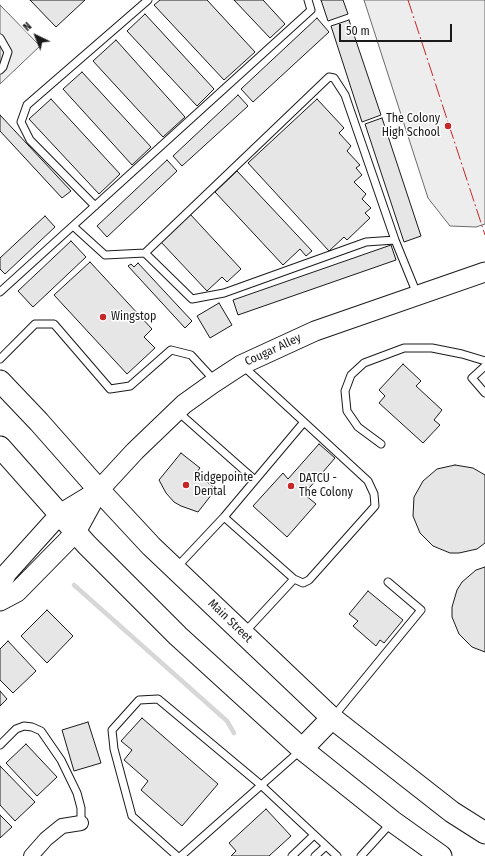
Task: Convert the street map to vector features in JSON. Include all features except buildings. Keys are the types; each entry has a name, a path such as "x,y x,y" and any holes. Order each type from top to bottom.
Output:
{"main road":[{"name":"Main Street","path":"0,381 39,422 99,490 175,569 332,718 452,812 485,833"},
{"path":"0,447 126,586 178,636 302,749 392,821 441,856"},
{"path":"302,749 332,718"}],"street":[{"name":"Cougar Alley","path":"99,490 135,451 176,411 215,382 242,365 315,331 485,272"},
{"path":"0,586 6,573 60,514 99,490"},
{"path":"0,602 18,592 76,532 99,490"},
{"path":"31,856 46,839 62,826 81,823"}],"lane":[{"path":"95,206 30,140 21,122 27,105 148,0"},
{"path":"0,292 311,10 308,0"},
{"path":"0,38 8,52 3,67 0,70"},
{"path":"73,226 105,255 144,253 329,77 334,78 345,95 395,240 418,296"},
{"path":"144,253 192,299 224,293 366,242 395,240"},
{"path":"0,359 36,324 54,324 110,389 130,386 171,350 191,355 215,382"},
{"path":"381,444 358,427 348,410 345,391 351,375 364,363 404,348 432,348 462,354 485,361"},
{"path":"224,517 294,579 302,583 309,580 375,506 374,494 368,482 242,365"},
{"path":"485,366 472,378 485,393"},
{"path":"176,411 255,480"},
{"path":"175,569 224,517 304,422"},
{"path":"243,634 294,579"},
{"path":"332,718 421,610 388,582"},
{"path":"176,856 132,816 114,749 112,730 139,700 158,699 261,785 337,856"},
{"path":"0,745 16,730 24,726 32,727 41,731 61,760 77,793 82,808 81,823"},
{"path":"181,856 302,749"},
{"path":"361,856 392,821"},
{"path":"292,856 314,835"},
{"path":"315,856 326,846"}],"shaded area":[{"name":"The Colony High School","path":"364,0 485,0 485,224 476,227 450,226 428,198"},
{"path":"0,5 40,46 0,84"}],"waterway":[{"path":"74,585 227,721 234,733"}],"power":[{"path":"408,0 485,235"}],"place":[{"name":"The Colony High School","path":"448,126"},
{"name":"Wingstop","path":"103,317"},
{"name":"Ridgepointe Dental","path":"186,485"},
{"name":"DATCU - The Colony","path":"291,486"}]}
